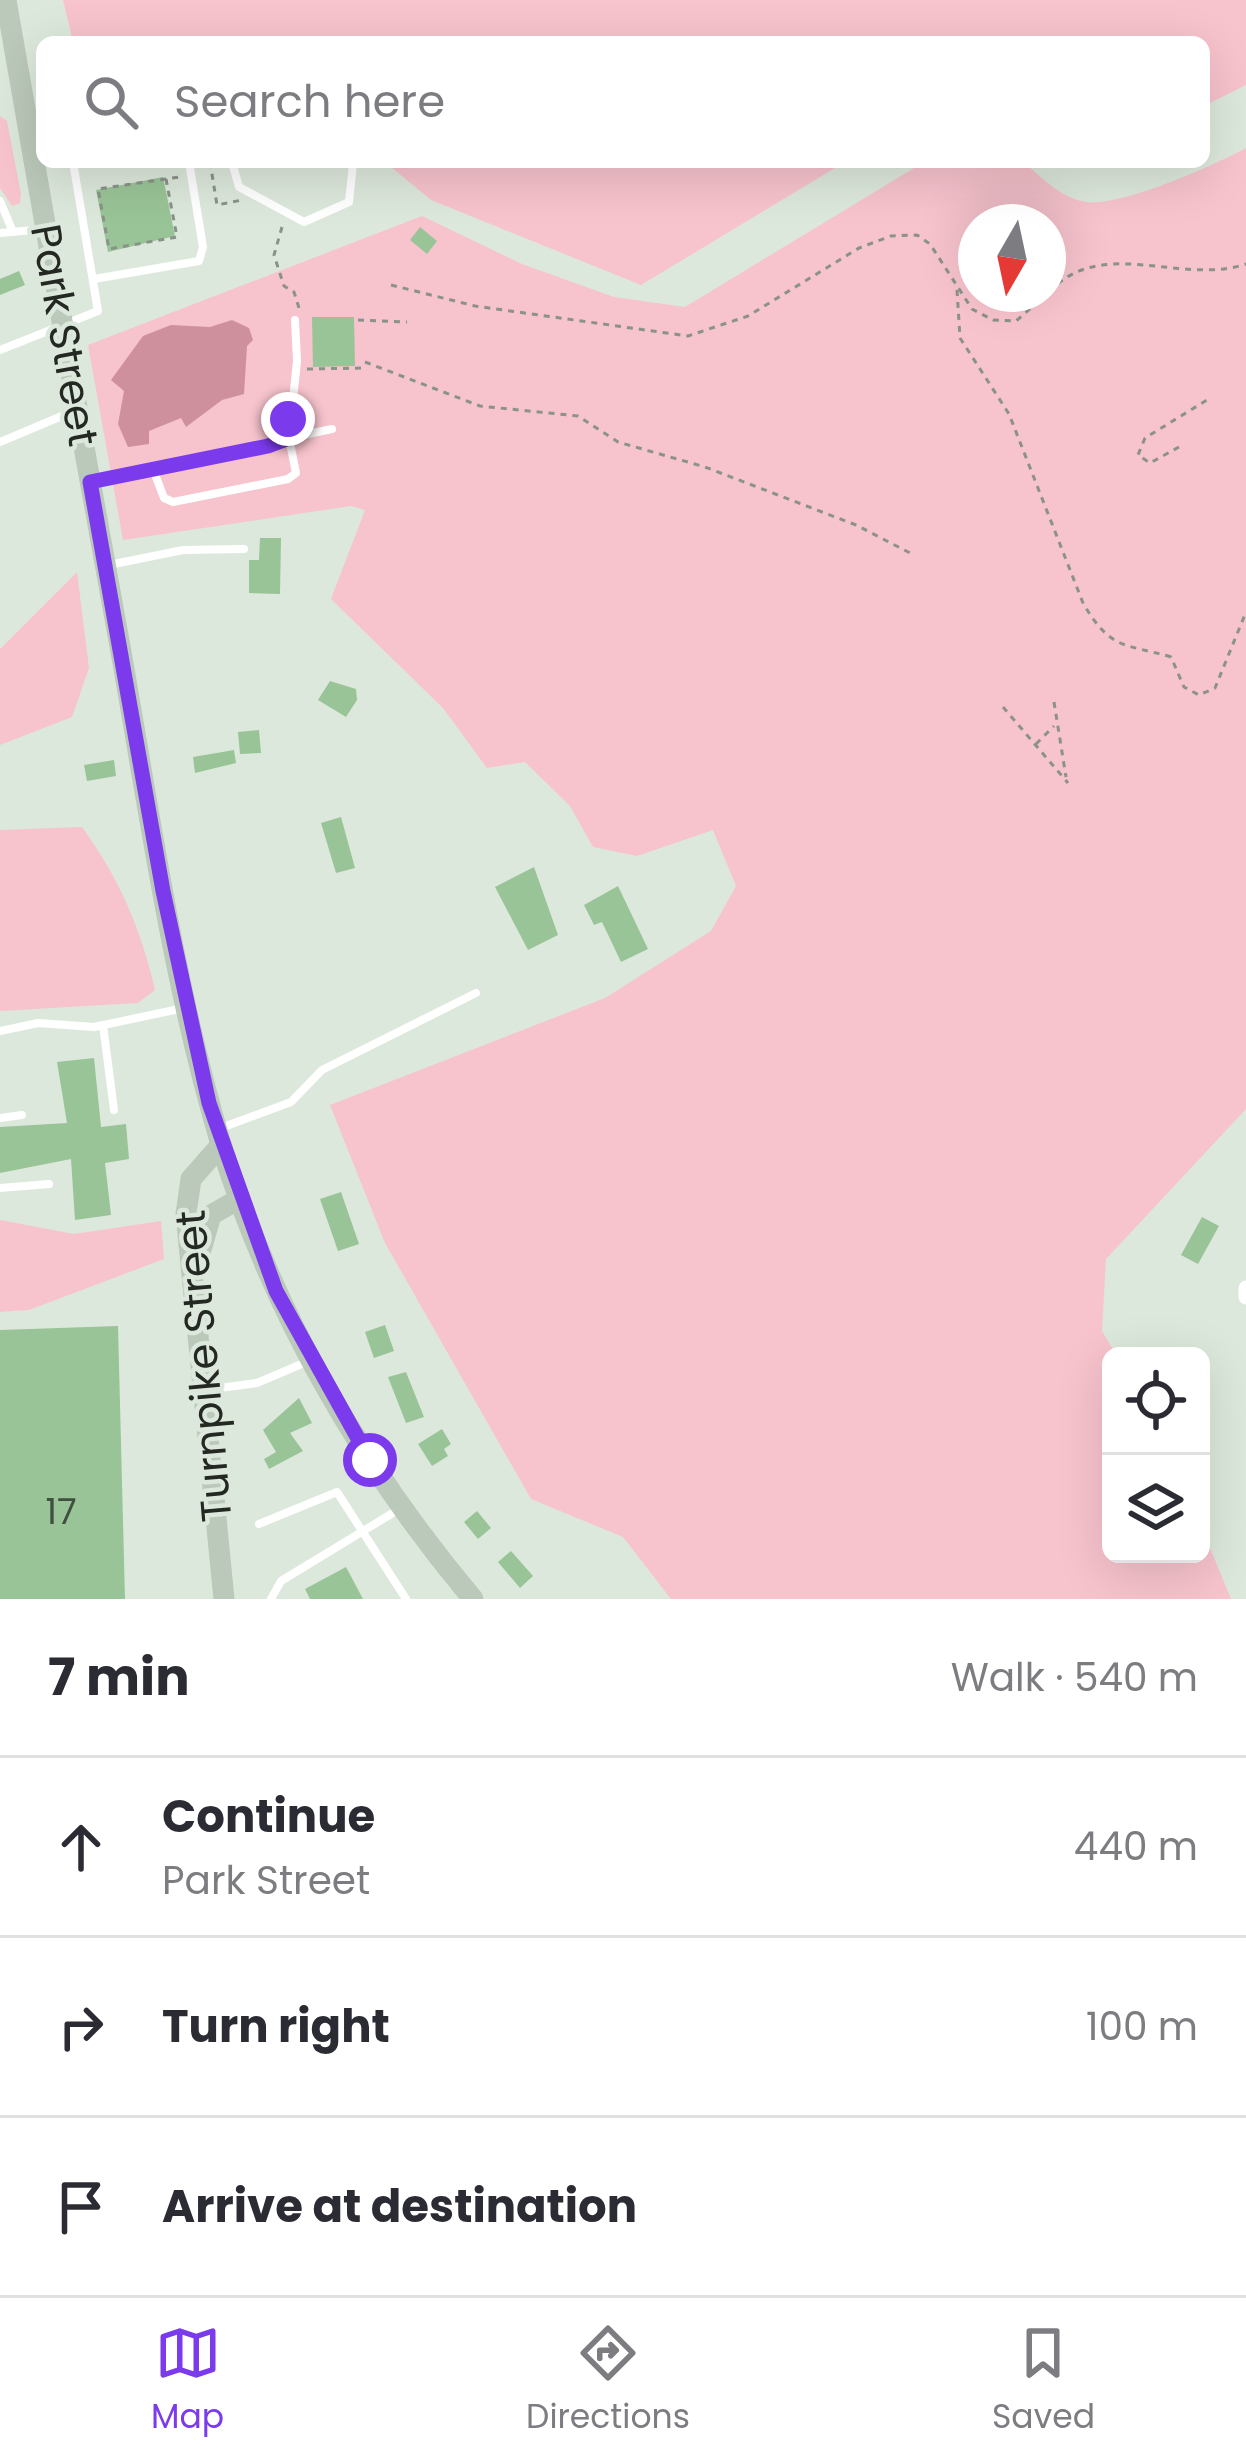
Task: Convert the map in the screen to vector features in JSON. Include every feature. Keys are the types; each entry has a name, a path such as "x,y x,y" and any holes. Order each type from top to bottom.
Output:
{"main road":[{"name":"Park Street","path":"5,0 15,84 36,152"},
{"name":"Park Street","path":"40,168 90,482 186,1008 219,1137 276,1291 312,1359 402,1507 473,1599"},
{"name":"Turnpike Street","path":"219,1137 191,1179 187,1195 224,1599"},
{"path":"195,1293 204,1226 222,1206 239,1198"}],"street":[{"path":"1246,1288 1246,1298"}],"lane":[{"path":"0,350 97,314 74,168"},
{"path":"94,279 199,261 203,247 190,168"},
{"path":"233,168 237,185 304,222 347,203 352,168"},
{"path":"0,201 13,232"},
{"path":"0,233 46,229"},
{"path":"153,469 164,498 173,502 288,479 296,472 289,438 298,316"},
{"path":"0,442 78,409"},
{"path":"90,482 332,429"},
{"path":"105,566 183,550 244,549"},
{"path":"219,1137 291,1102 322,1070 476,993"},
{"path":"0,1031 38,1023 104,1025 186,1008"},
{"path":"104,1025 114,1110"},
{"path":"0,1118 22,1115"},
{"path":"0,1188 49,1184"},
{"path":"202,1389 257,1383 312,1359"},
{"path":"259,1524 337,1492 406,1599"},
{"path":"271,1599 280,1581 402,1507"}],"path":[{"path":"211,168 217,206 244,198 256,202"},
{"path":"166,179 177,237 109,249 98,190 166,179"},
{"path":"277,214 286,221 275,239 274,255 284,286 294,292 298,316"},
{"path":"391,284 475,306 688,336 748,316 859,248 904,235 930,244 957,288 960,338 1009,414 1083,604 1101,632 1114,644 1172,658 1184,687 1199,695 1215,688 1246,612"},
{"path":"1066,276 1091,264 1219,270 1246,263"},
{"path":"980,312 1005,322 1016,321 1026,312"},
{"path":"358,320 406,322"},
{"path":"304,369 365,365 480,406 578,416 618,442 705,467 856,525 913,554"},
{"path":"1179,447 1150,463 1138,455 1145,438 1207,400"},
{"path":"1003,707 1068,783 1054,702"},
{"path":"1035,745 1056,723"}],"shaded area":[{"path":"63,0 1246,0 1246,85 1210,103 1210,36 72,36"},
{"path":"0,116 7,121 21,194 20,203 12,206 0,188"},
{"path":"1246,148 1246,1109 1106,1259 1102,1331 1112,1347 1102,1347 1102,1563 1210,1563 1210,1548 1231,1599 671,1599 623,1537 531,1499 385,1243 330,1105 605,998 711,931 736,886 713,830 637,856 593,847 570,806 525,762 487,768 443,708 331,599 365,510 351,506 123,540 88,345 422,216 522,264 614,297 685,307 914,168 1031,168 1068,196 1102,202 1210,168"},
{"path":"392,168 835,168 641,285 431,200"},
{"path":"232,320 249,328 253,340 247,346 244,394 222,400 186,427 181,418 149,431 149,444 128,447 118,424 124,391 111,380 143,336 171,325 210,327"},
{"path":"77,572 89,668 72,717 0,745 0,649"},
{"path":"82,827 127,905 155,990 138,1003 0,1011 0,830"},
{"path":"0,1220 74,1234 161,1221 164,1259 29,1310 0,1312"}],"building":[{"path":"163,177 175,236 108,252 96,190"},
{"path":"420,227 437,241 427,254 410,240"},
{"path":"19,271 25,285 0,295 0,279"},
{"path":"312,317 354,317 355,366 313,367"},
{"path":"260,538 281,538 280,594 249,593 249,560 259,560"},
{"path":"330,681 356,689 357,700 346,717 318,700"},
{"path":"259,730 261,753 240,754 238,732"},
{"path":"234,750 236,763 195,773 193,757"},
{"path":"114,760 116,776 87,781 84,765"},
{"path":"341,817 355,868 336,873 321,823"},
{"path":"534,867 558,935 528,950 495,887"},
{"path":"618,886 648,949 621,962 602,922 594,925 584,905"},
{"path":"94,1058 101,1127 126,1124 129,1159 105,1163 111,1215 75,1220 71,1159 0,1173 0,1127 67,1123 57,1062"},
{"path":"341,1192 359,1244 338,1251 320,1199"},
{"path":"1202,1217 1219,1226 1198,1264 1181,1255"},
{"path":"385,1325 394,1351 374,1358 365,1332"},
{"path":"118,1326 125,1599 0,1599 0,1330"},
{"path":"406,1372 424,1417 406,1423 388,1377"},
{"path":"299,1398 312,1423 290,1433 303,1451 269,1469 264,1459 276,1452 263,1430"},
{"path":"442,1429 451,1444 444,1449 448,1456 432,1466 418,1444"},
{"path":"477,1511 491,1528 478,1539 464,1522"},
{"path":"511,1551 533,1576 520,1588 498,1562"},
{"path":"346,1567 363,1599 310,1599 305,1589"}],"route":[{"path":"288,419 289,438 268,446 90,482 186,1008 221,1145 276,1291 370,1460"}]}
